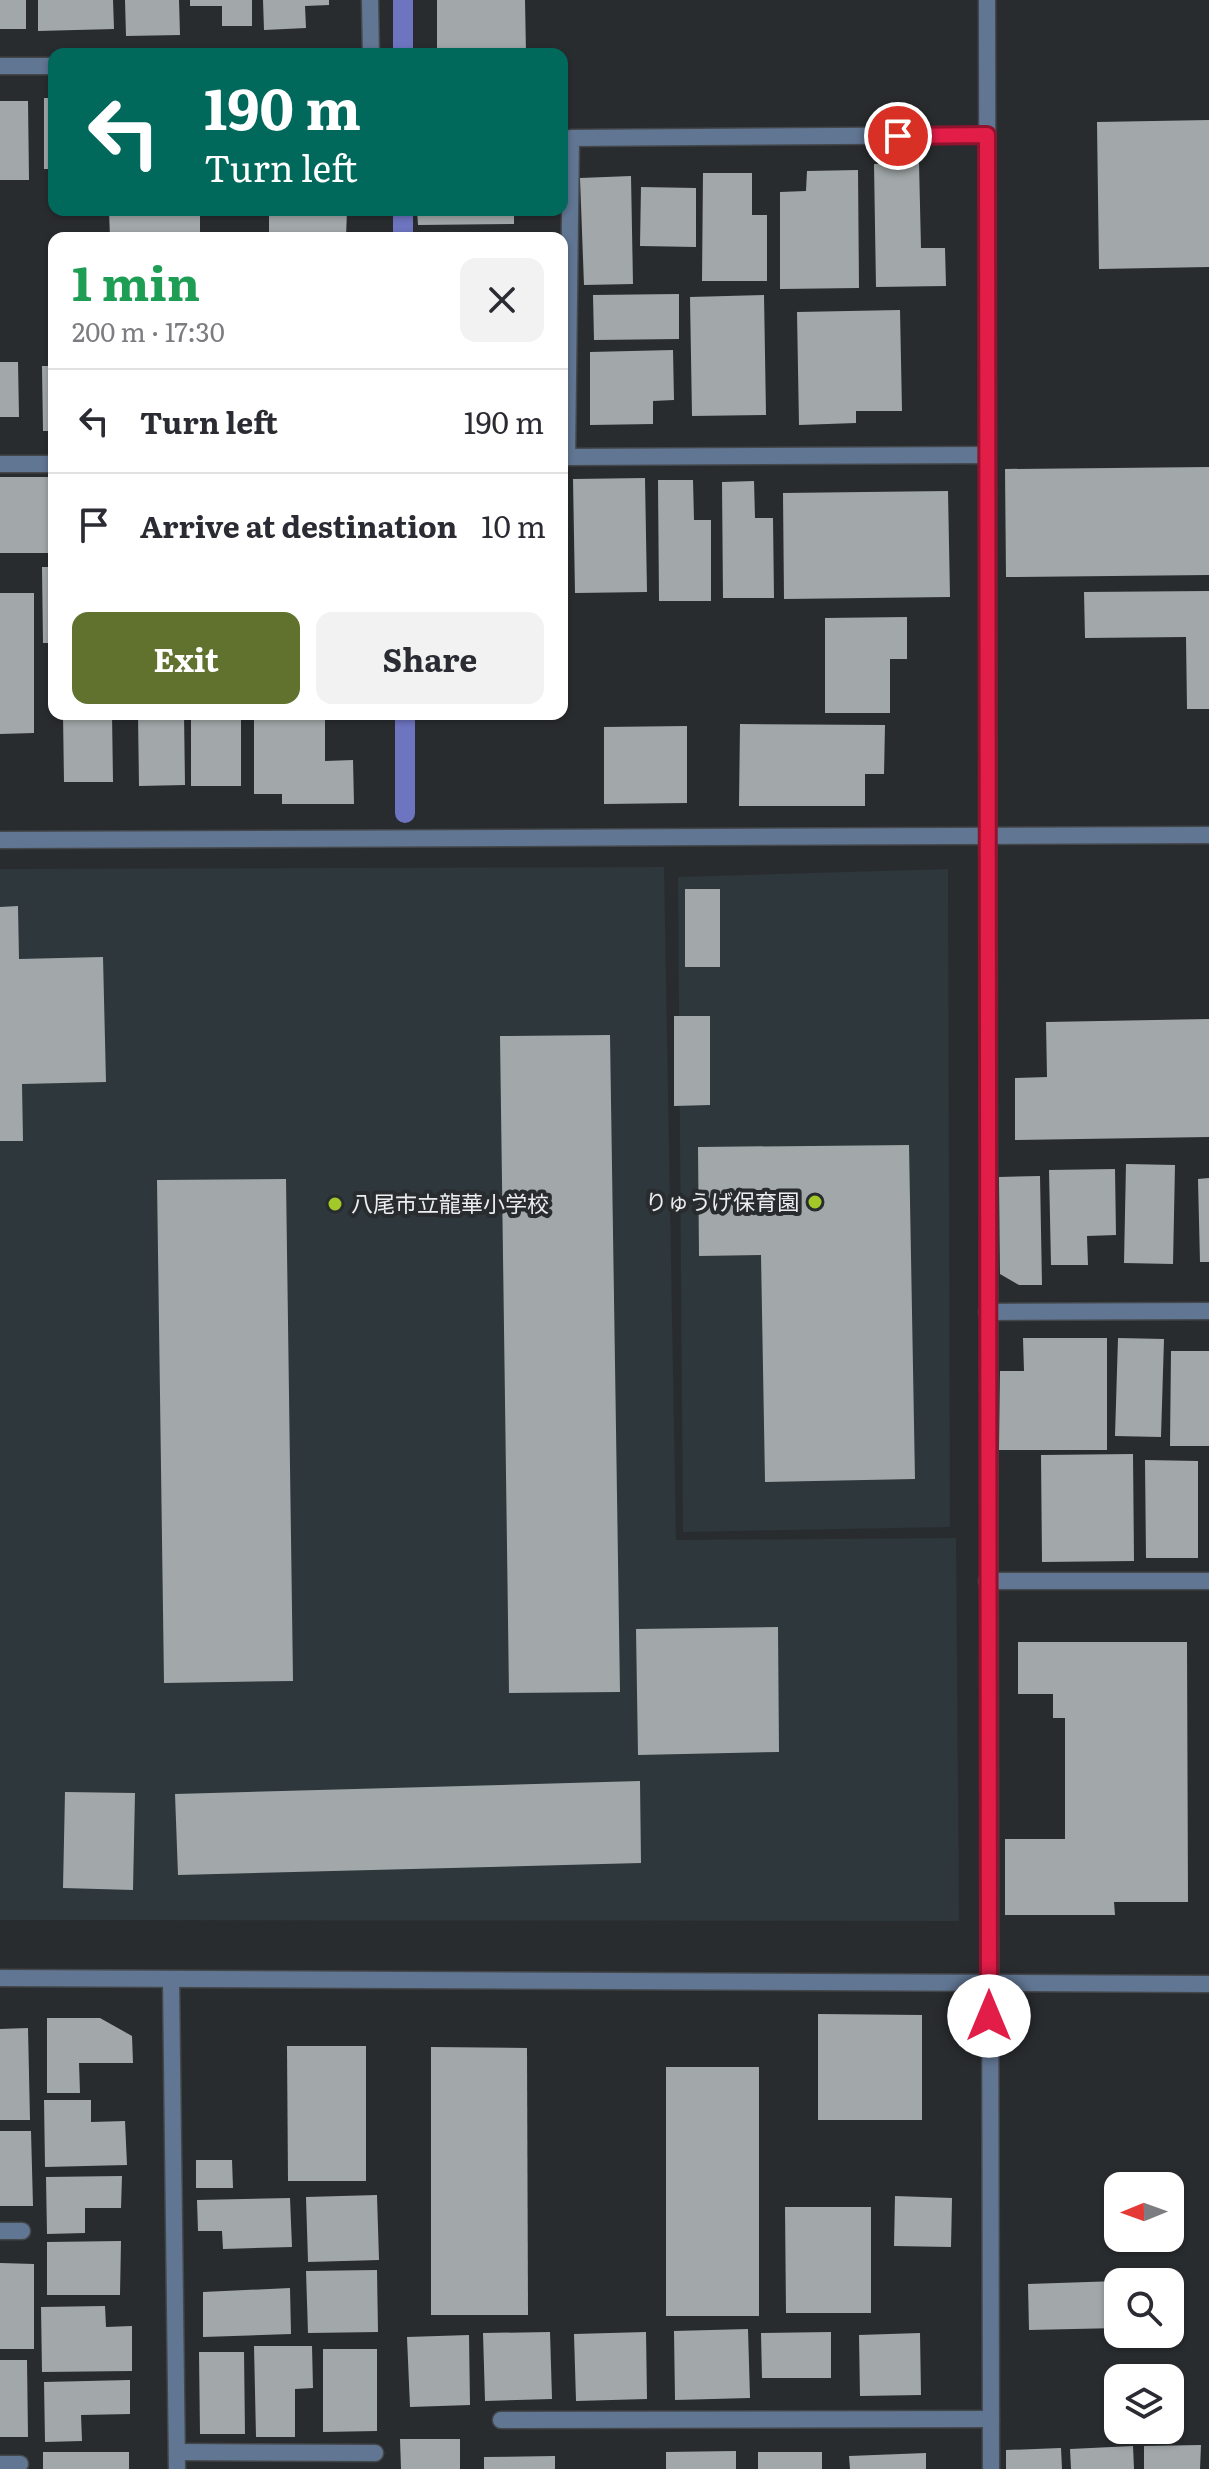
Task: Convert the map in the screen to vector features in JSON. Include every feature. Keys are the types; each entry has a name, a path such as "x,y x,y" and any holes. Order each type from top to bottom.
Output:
{"street":[{"path":"370,0 371,48"},
{"path":"987,0 987,1581 991,2469"},
{"path":"0,66 48,66"},
{"path":"568,377 571,138 987,135"},
{"path":"568,457 986,455"},
{"path":"0,464 48,464"},
{"path":"0,840 1209,835"},
{"path":"987,1312 1209,1311"},
{"path":"987,1581 1209,1581"},
{"path":"0,1978 1209,1984"},
{"path":"171,1979 177,2461 375,2453"},
{"path":"0,2231 22,2231"},
{"path":"501,2420 991,2419"},
{"path":"0,2464 20,2464"}],"shaded area":[{"name":"八尾市立龍華小学校","path":"664,867 676,1540 956,1538 959,1921 0,1920 0,869"},
{"name":"りゅうげ保育園","path":"948,869 950,1527 683,1532 678,877"}],"building":[{"path":"0,0 26,0 26,29 0,29"},
{"path":"38,0 113,0 114,29 38,31"},
{"path":"125,0 179,0 180,35 126,36"},
{"path":"190,0 252,0 252,26 222,26 222,6 190,6"},
{"path":"263,0 329,0 329,5 305,6 306,28 264,30"},
{"path":"437,0 525,0 526,48 437,48"},
{"path":"44,98 48,98 48,169 44,169"},
{"path":"0,101 28,101 29,180 0,180"},
{"path":"1209,120 1209,267 1099,269 1097,122"},
{"path":"919,163 921,248 945,248 946,286 876,287 874,164"},
{"path":"858,170 859,288 780,289 780,192 806,191 807,171"},
{"path":"703,173 752,173 752,215 767,215 767,281 702,281"},
{"path":"631,176 633,284 584,285 580,178"},
{"path":"641,187 696,188 696,247 640,246"},
{"path":"109,216 200,216 200,232 110,232"},
{"path":"269,216 347,216 346,232 269,232"},
{"path":"417,216 514,216 514,224 418,225"},
{"path":"679,294 679,339 594,340 593,295"},
{"path":"764,295 766,415 692,416 690,297"},
{"path":"900,310 902,411 856,411 856,423 799,425 797,312"},
{"path":"673,350 674,400 653,401 653,424 590,425 590,352"},
{"path":"0,362 18,362 19,417 0,417"},
{"path":"42,366 48,366 48,431 43,431"},
{"path":"1209,467 1209,575 1006,577 1005,469"},
{"path":"0,477 48,477 48,553 0,553"},
{"path":"645,478 647,592 575,593 573,479"},
{"path":"658,480 693,480 694,520 711,520 711,601 659,601"},
{"path":"754,481 755,518 773,518 774,598 723,598 722,482"},
{"path":"948,491 950,597 784,599 783,493"},
{"path":"42,567 48,567 48,643 43,643"},
{"path":"1209,591 1209,709 1187,709 1186,637 1085,638 1084,592"},
{"path":"0,593 34,593 34,733 0,734"},
{"path":"907,617 907,659 890,659 890,713 825,713 825,618"},
{"path":"63,720 112,720 113,782 64,782"},
{"path":"138,720 184,720 185,785 139,786"},
{"path":"191,720 241,720 241,786 191,786"},
{"path":"254,720 325,720 325,761 353,760 354,804 282,804 282,794 254,794"},
{"path":"740,724 885,725 884,774 865,774 865,806 739,806"},
{"path":"687,726 687,803 604,804 604,727"},
{"path":"685,889 720,889 720,967 685,967"},
{"path":"18,906 19,959 103,957 106,1082 22,1084 23,1141 0,1141 0,907"},
{"path":"674,1016 710,1016 710,1105 674,1106"},
{"path":"1209,1019 1209,1137 1015,1140 1015,1078 1047,1077 1046,1022"},
{"path":"610,1035 620,1692 509,1693 500,1036"},
{"path":"909,1145 915,1479 765,1482 761,1255 699,1256 698,1147"},
{"path":"1126,1164 1175,1165 1173,1264 1124,1263"},
{"path":"1115,1169 1116,1235 1087,1236 1088,1265 1051,1265 1049,1170"},
{"path":"1040,1176 1042,1285 1019,1285 1000,1274 999,1177"},
{"path":"1209,1178 1209,1262 1200,1262 1198,1179"},
{"path":"286,1179 293,1681 164,1683 157,1180"},
{"path":"1023,1338 1107,1338 1107,1450 999,1450 1000,1371 1024,1371"},
{"path":"1118,1338 1164,1339 1161,1437 1115,1436"},
{"path":"1171,1351 1209,1351 1209,1446 1170,1446"},
{"path":"1133,1454 1134,1561 1042,1562 1041,1455"},
{"path":"1145,1460 1198,1461 1198,1558 1146,1558"},
{"path":"778,1627 779,1752 638,1755 636,1629"},
{"path":"1018,1642 1187,1642 1188,1902 1114,1902 1115,1915 1005,1915 1005,1839 1065,1839 1065,1718 1053,1718 1053,1694 1018,1694"},
{"path":"640,1781 641,1863 178,1875 175,1794"},
{"path":"65,1792 135,1793 133,1890 63,1888"},
{"path":"818,2014 922,2015 922,2120 818,2120"},
{"path":"47,2018 100,2018 132,2036 133,2063 79,2063 80,2093 47,2093"},
{"path":"28,2028 30,2120 0,2120 0,2029"},
{"path":"287,2046 366,2046 366,2181 288,2181"},
{"path":"431,2047 527,2048 528,2315 431,2315"},
{"path":"666,2067 759,2067 759,2316 666,2316"},
{"path":"44,2100 91,2100 91,2122 125,2121 127,2165 45,2167"},
{"path":"0,2131 31,2131 33,2206 0,2206"},
{"path":"196,2160 232,2160 233,2188 196,2188"},
{"path":"122,2176 121,2208 85,2208 85,2233 47,2234 46,2177"},
{"path":"377,2195 379,2260 308,2262 306,2197"},
{"path":"895,2196 952,2198 951,2247 894,2246"},
{"path":"290,2198 292,2247 223,2249 222,2231 198,2231 197,2200"},
{"path":"785,2207 871,2207 871,2313 786,2313"},
{"path":"121,2241 120,2295 47,2295 47,2242"},
{"path":"0,2263 34,2264 34,2349 0,2349"},
{"path":"377,2270 378,2332 308,2333 306,2271"},
{"path":"1104,2281 1104,2328 1029,2330 1028,2284"},
{"path":"290,2288 291,2334 203,2337 203,2292"},
{"path":"105,2306 106,2327 132,2326 132,2371 42,2372 41,2307"},
{"path":"748,2329 750,2398 675,2400 674,2331"},
{"path":"550,2332 552,2399 485,2401 483,2333"},
{"path":"646,2332 647,2399 576,2401 574,2334"},
{"path":"831,2332 831,2378 762,2378 761,2333"},
{"path":"920,2333 921,2395 860,2396 859,2335"},
{"path":"469,2335 470,2405 410,2407 407,2337"},
{"path":"254,2346 312,2346 313,2388 295,2389 295,2437 256,2437"},
{"path":"323,2349 377,2349 377,2431 323,2432"},
{"path":"199,2352 244,2352 245,2434 200,2434"},
{"path":"0,2360 27,2360 28,2437 0,2437"},
{"path":"130,2380 130,2414 81,2415 82,2441 45,2442 44,2382"},
{"path":"400,2439 460,2439 460,2469 401,2469"},
{"path":"1201,2445 1200,2469 1144,2469 1144,2446"},
{"path":"1133,2446 1134,2469 1071,2469 1070,2449"},
{"path":"1061,2448 1062,2469 1006,2469 1006,2450"},
{"path":"736,2451 736,2469 666,2469 666,2452"},
{"path":"43,2452 129,2452 129,2469 43,2469"},
{"path":"758,2452 822,2452 822,2469 758,2469"},
{"path":"926,2453 926,2469 850,2469 849,2456"},
{"path":"555,2456 555,2469 484,2469 484,2457"}],"waterway":[{"path":"403,0 403,48"},
{"path":"403,216 403,232"},
{"path":"405,720 405,813"}],"place":[{"name":"りゅうげ保育園","path":"815,1202"},
{"name":"八尾市立龍華小学校","path":"335,1204"}],"route":[{"path":"898,136 987,135 989,2016"}]}
